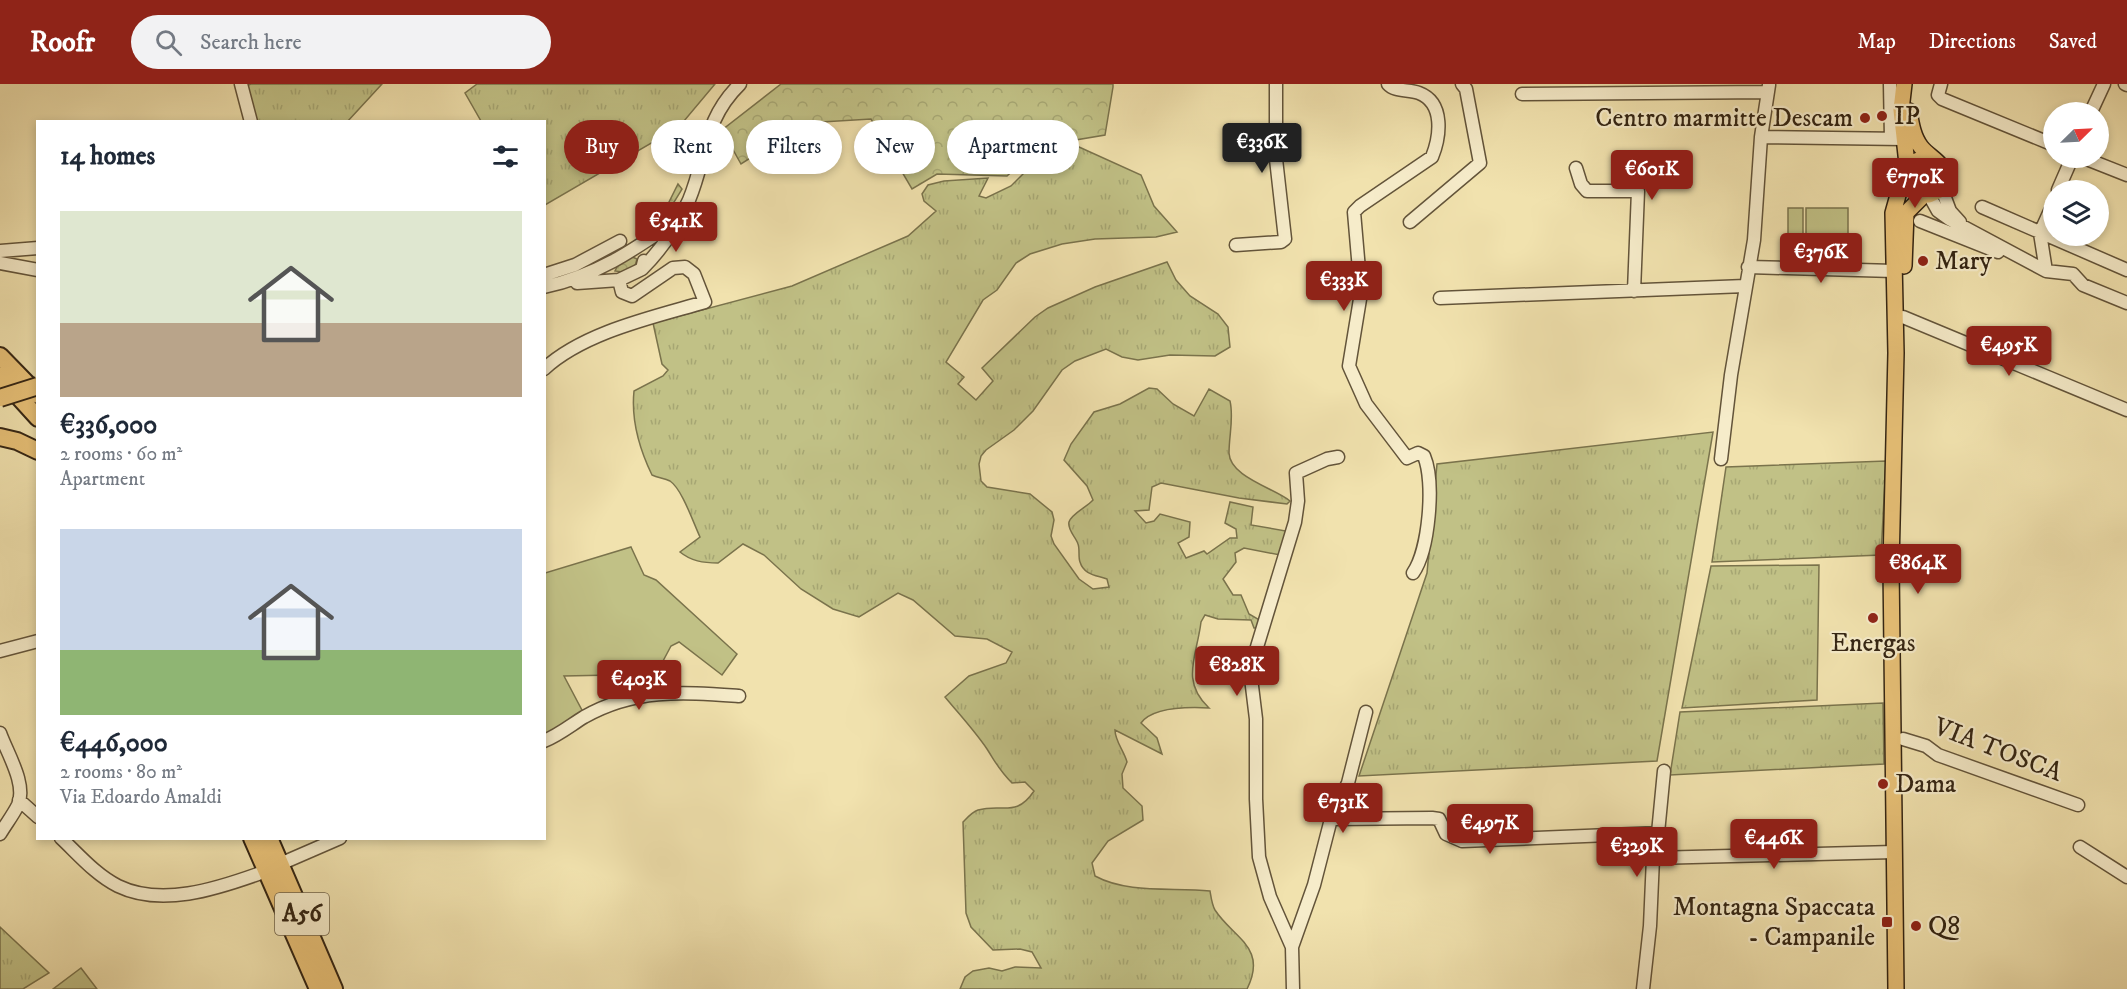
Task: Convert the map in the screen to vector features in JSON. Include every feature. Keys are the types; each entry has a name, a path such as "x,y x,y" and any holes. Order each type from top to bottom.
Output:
{"highway":[{"path":"2,365 36,386"},
{"path":"2,365 36,393"},
{"path":"2,365 36,415"},
{"path":"0,398 36,388"},
{"path":"0,406 36,396"},
{"path":"0,437 17,441 36,450"},
{"name":"A56","path":"253,840 318,989"},
{"name":"A56","path":"270,840 334,989"}],"main road":[{"path":"1904,88 1898,139 1913,189 1931,192"},
{"path":"1904,88 1912,127 1920,146 1944,171 1931,192 1912,203 1905,218 1900,555 1905,989"},
{"path":"1896,989 1891,565 1896,353 1893,213 1900,188 1910,167 1920,159 1932,159"}],"street":[{"path":"241,84 250,120"},
{"path":"564,283 620,279 642,269 671,236 692,190 713,118 726,98 740,84"},
{"path":"1236,245 1281,242 1285,239 1275,159 1276,84"},
{"path":"1388,84 1392,88 1422,94 1430,101 1440,129 1432,157 1354,212 1361,293 1349,366 1357,388 1381,426 1407,458 1419,453 1424,456 1430,471 1430,500 1421,555 1413,573"},
{"path":"1410,222 1479,163 1466,89 1462,84"},
{"path":"1761,138 1898,139 1890,84"},
{"path":"1941,84 1938,95 1942,99 2043,140"},
{"path":"2095,102 2103,84"},
{"path":"1522,94 1768,88 1761,138 1754,240 1745,286 1721,459"},
{"path":"1576,168 1581,184 1587,191 1638,191 1634,291"},
{"path":"2109,168 2127,175"},
{"path":"1931,192 1941,214 2046,271"},
{"path":"1982,207 2127,270"},
{"path":"546,288 598,271 680,218"},
{"path":"1920,221 2127,303"},
{"path":"2043,226 2040,233 2046,271"},
{"path":"546,274 575,265 620,241 628,242 627,254 612,272 632,296 673,268 685,267 694,274 705,302 641,321 573,347 546,367"},
{"path":"0,250 36,248"},
{"path":"627,254 644,260 642,269"},
{"path":"0,263 36,270"},
{"path":"1748,267 1894,271"},
{"path":"1440,298 1745,286"},
{"path":"1904,317 2127,410"},
{"path":"1292,947 1270,897 1259,857 1256,719 1250,687 1250,669 1294,522 1298,501 1296,473 1327,459 1338,457"},
{"path":"0,651 36,642"},
{"path":"546,740 585,717 641,695 663,693 739,696"},
{"path":"1293,989 1292,947 1314,885 1331,819 1348,783 1366,712"},
{"path":"0,834 19,800 16,775 1,736"},
{"name":"VIA TOSCA","path":"1903,739 1926,746 1938,755 2078,805"},
{"path":"1643,989 1650,926 1653,858 1658,833 1664,771"},
{"path":"19,800 36,815"},
{"path":"1331,819 1438,819 1447,835 1462,841 1658,833"},
{"path":"63,840 106,879 136,892 175,894 204,891 258,874"},
{"path":"287,861 335,840"},
{"path":"2080,847 2127,877"},
{"path":"1653,858 1894,852"}],"green space":[{"path":"251,84 382,84 349,120 257,120 246,86"},
{"path":"477,84 715,84 685,120 651,120 651,143 639,150 639,120 564,120 564,174 598,174 546,204 546,120 480,120 465,93"},
{"path":"781,84 1113,84 1105,135 1079,139 1079,120 947,120 947,174 1009,174 1007,176 937,174 912,189 903,174 935,174 935,120 746,120 746,161 741,164 734,151 734,121"},
{"path":"1079,147 1141,175 1154,206 1177,232 1156,237 1095,239 1062,244 1030,254 1016,263 997,290 983,300 946,362 964,377 958,384 976,400 993,381 982,368 1035,317 1048,308 1095,287 1167,262 1176,280 1190,296 1218,314 1228,327 1230,347 1215,356 1170,355 1138,360 1122,357 1106,349 1075,361 1062,370 1033,411 1014,430 981,456 979,464 981,481 987,487 1030,494 1052,512 1054,520 1051,536 1054,544 1079,579 1093,589 1109,587 1107,579 1084,570 1079,560 1078,544 1070,531 1070,519 1093,500 1087,486 1064,460 1071,444 1094,412 1120,404 1149,388 1157,389 1173,404 1194,416 1209,389 1230,401 1229,453 1231,461 1245,475 1290,501 1287,504 1239,498 1161,483 1152,487 1149,510 1135,511 1146,523 1154,521 1160,514 1190,522 1189,537 1178,543 1186,558 1204,551 1207,554 1230,538 1237,538 1236,529 1225,523 1230,502 1253,507 1251,525 1286,531 1280,555 1244,548 1235,553 1236,562 1223,579 1233,595 1241,595 1249,614 1263,622 1261,628 1254,628 1251,620 1218,619 1205,615 1201,622 1194,657 1193,678 1200,698 1209,708 1163,711 1141,723 1157,738 1162,754 1115,730 1116,738 1127,762 1122,774 1123,788 1142,806 1143,820 1108,841 1092,863 1095,876 1108,882 1136,888 1210,891 1215,910 1246,944 1251,953 1252,975 1247,989 960,989 965,977 973,971 989,968 1002,971 1015,967 1041,968 1032,952 1020,949 993,950 971,927 966,913 963,822 978,810 1015,807 1034,791 1025,782 1012,783 977,735 945,697 969,676 1006,663 1012,652 987,639 955,636 913,600 898,593 859,617 833,609 801,589 764,555 743,544 718,563 707,563 688,558 680,552 700,537 683,498 670,481 652,475 643,455 634,413 634,391 663,376 668,370 662,364 653,323 792,286 908,236 936,211 924,201 922,194 928,185 944,181 988,178 979,196 986,198 1011,186 1023,174 1079,174"},
{"path":"1926,165 1934,168 1937,176 1934,184 1926,187 1918,184 1915,176 1918,168"},
{"path":"678,184 682,189 669,210 653,226 639,234 665,210"},
{"path":"1788,208 1803,208 1803,243 1788,243"},
{"path":"1806,208 1848,208 1848,242 1806,242"},
{"path":"630,256 637,259 635,266 622,272 615,271 619,263"},
{"path":"1713,432 1657,761 1359,776 1427,573 1437,464"},
{"path":"1886,461 1881,555 1712,562 1726,467"},
{"path":"631,547 644,575 656,580 737,654 722,675 679,642 671,646 663,661 656,665 648,663 613,675 564,676 584,714 546,737 546,573"},
{"path":"1819,565 1817,700 1682,708 1711,566"},
{"path":"1883,703 1884,764 1670,775 1680,712"},
{"path":"0,927 49,973 23,989 0,989"},
{"path":"81,968 97,989 53,989"}],"place":[{"name":"IP","path":"1882,116"},
{"name":"Centro marmitte Descam","path":"1865,118"},
{"name":"Mary","path":"1923,261"},
{"name":"Energas","path":"1873,618"},
{"name":"Dama","path":"1883,784"},
{"name":"Montagna Spaccata - Campanile","path":"1887,922"},
{"name":"Q8","path":"1916,926"}]}
